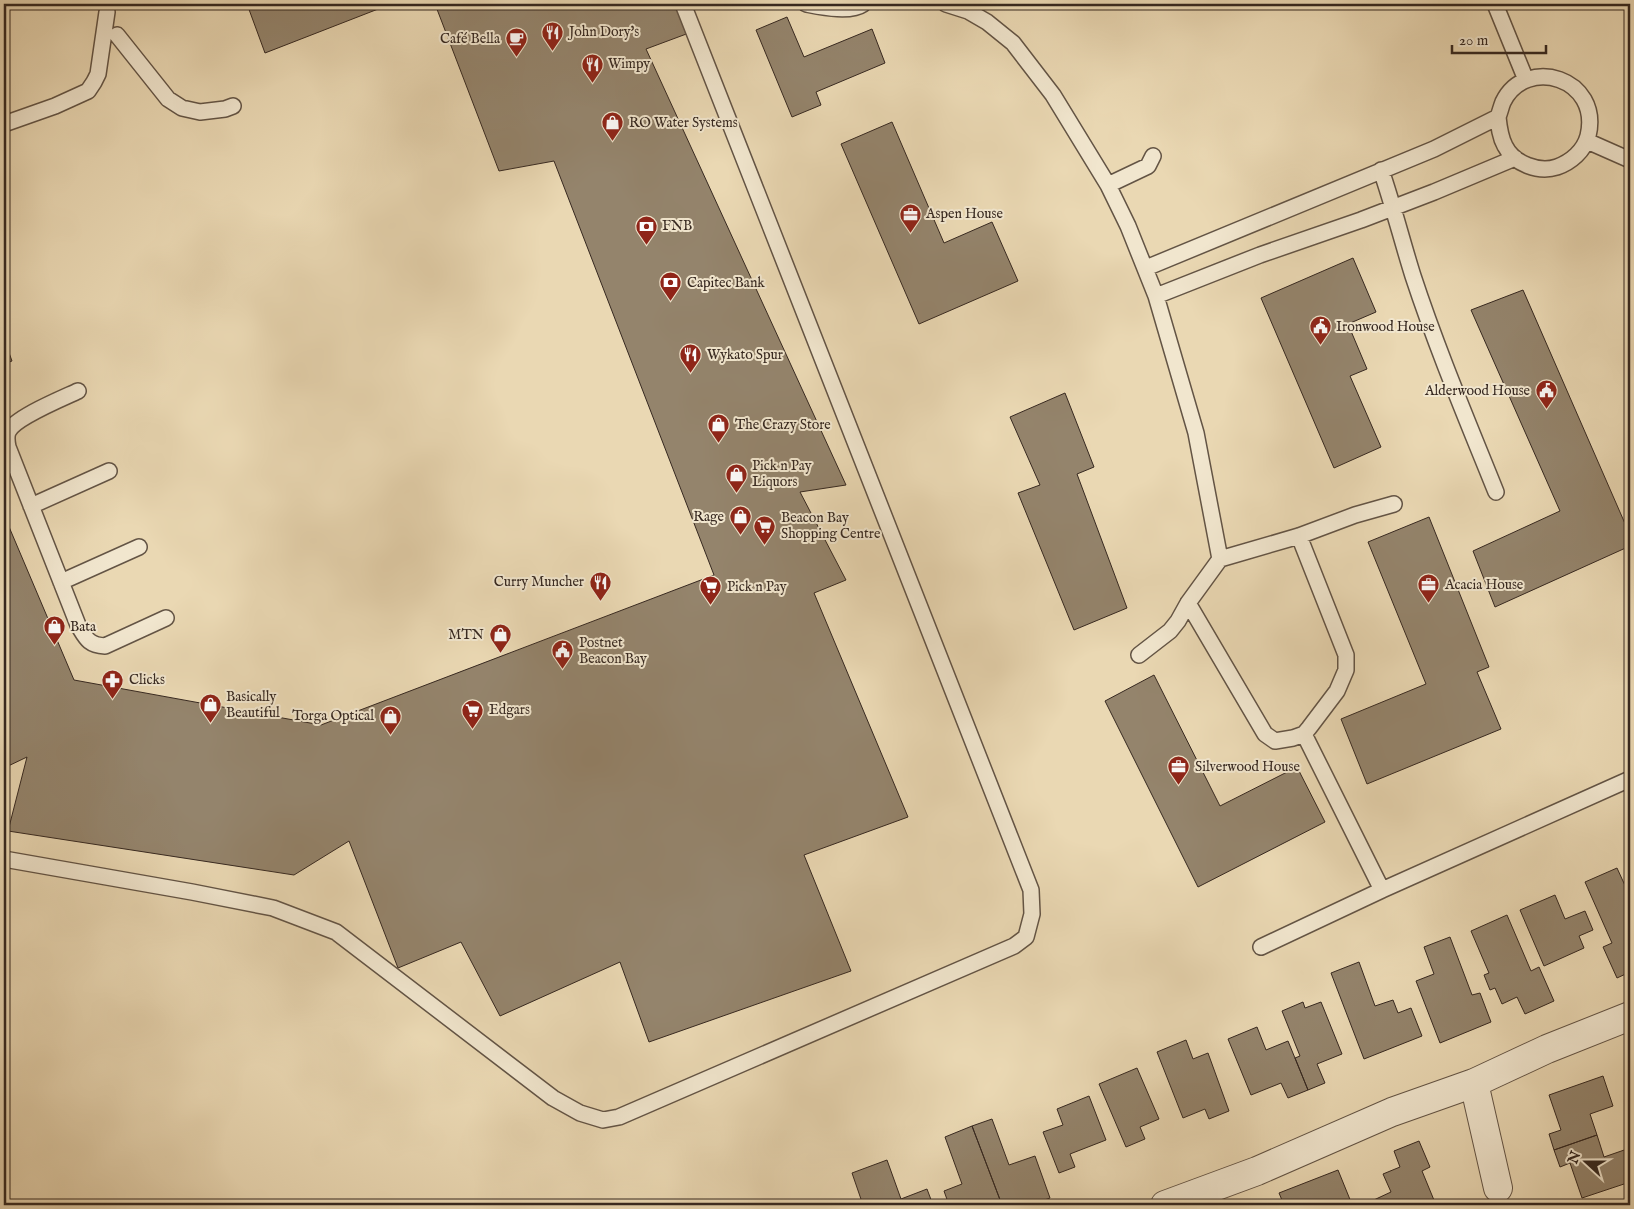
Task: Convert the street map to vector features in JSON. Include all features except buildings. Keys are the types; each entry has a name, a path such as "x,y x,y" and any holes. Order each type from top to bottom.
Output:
{"street":[{"path":"1165,1205 1211,1196 1257,1171 1392,1112 1474,1083 1547,1049 1630,1016"},
{"path":"1474,1083 1498,1188"}],"lane":[{"path":"4,860 192,892 273,908 336,932 553,1098 580,1113 603,1120 619,1117 1014,946 1026,937 1032,914 1030,890 683,4"},
{"path":"806,4 849,9 858,8 863,4"},
{"path":"946,4 968,10 987,22 1013,43 1053,95 1108,184 1146,268 1156,296 1196,434 1220,559"},
{"path":"1495,4 1526,80"},
{"path":"4,124 55,106 88,91 98,74 107,12"},
{"path":"118,35 168,100 182,108 200,112 225,109 233,106"},
{"path":"1542,77 1557,78 1571,85 1582,96 1589,110 1590,126 1587,141 1579,153 1568,163 1555,168 1540,169 1527,166 1505,148 1500,133 1498,117 1503,102 1513,89 1526,80 1542,77"},
{"path":"1146,268 1434,149 1498,117"},
{"path":"1587,141 1630,160"},
{"path":"1108,184 1148,166 1153,156"},
{"path":"1156,296 1260,255 1434,192 1515,158"},
{"path":"1381,170 1394,207 1413,274 1444,363 1496,492"},
{"path":"78,391 17,421 8,432 8,447 78,625 89,642 96,646 105,646 166,618"},
{"path":"31,506 109,471"},
{"path":"1139,655 1170,631 1178,622 1188,603 1220,559 1299,536 1355,515 1394,504"},
{"path":"1188,603 1265,734 1275,741 1304,734 1337,691 1346,670 1346,655 1299,536"},
{"path":"61,582 139,547"},
{"path":"1304,734 1382,890"},
{"path":"1261,947 1382,890 1630,779"}],"place":[{"name":"John Dory's","path":"553,51"},
{"name":"Café Bella","path":"516,58"},
{"name":"Wimpy","path":"592,83"},
{"name":"RO Water Systems","path":"613,142"},
{"name":"Aspen House","path":"910,233"},
{"name":"FNB","path":"646,245"},
{"name":"Capitec Bank","path":"671,302"},
{"name":"Ironwood House","path":"1320,346"},
{"name":"Wykato Spur","path":"691,374"},
{"name":"Alderwood House","path":"1546,410"},
{"name":"The Crazy Store","path":"719,444"},
{"name":"Pick n Pay Liquors","path":"736,493"},
{"name":"Rage","path":"740,536"},
{"name":"Beacon Bay Shopping Centre","path":"765,545"},
{"name":"Curry Muncher","path":"600,601"},
{"name":"Acacia House","path":"1429,604"},
{"name":"Pick n Pay","path":"711,606"},
{"name":"Bata","path":"54,646"},
{"name":"MTN","path":"500,654"},
{"name":"Postnet Beacon Bay","path":"563,670"},
{"name":"Clicks","path":"113,699"},
{"name":"Basically Beautiful","path":"210,724"},
{"name":"Edgars","path":"473,729"},
{"name":"Torga Optical","path":"390,735"},
{"name":"Silverwood House","path":"1179,786"}]}
